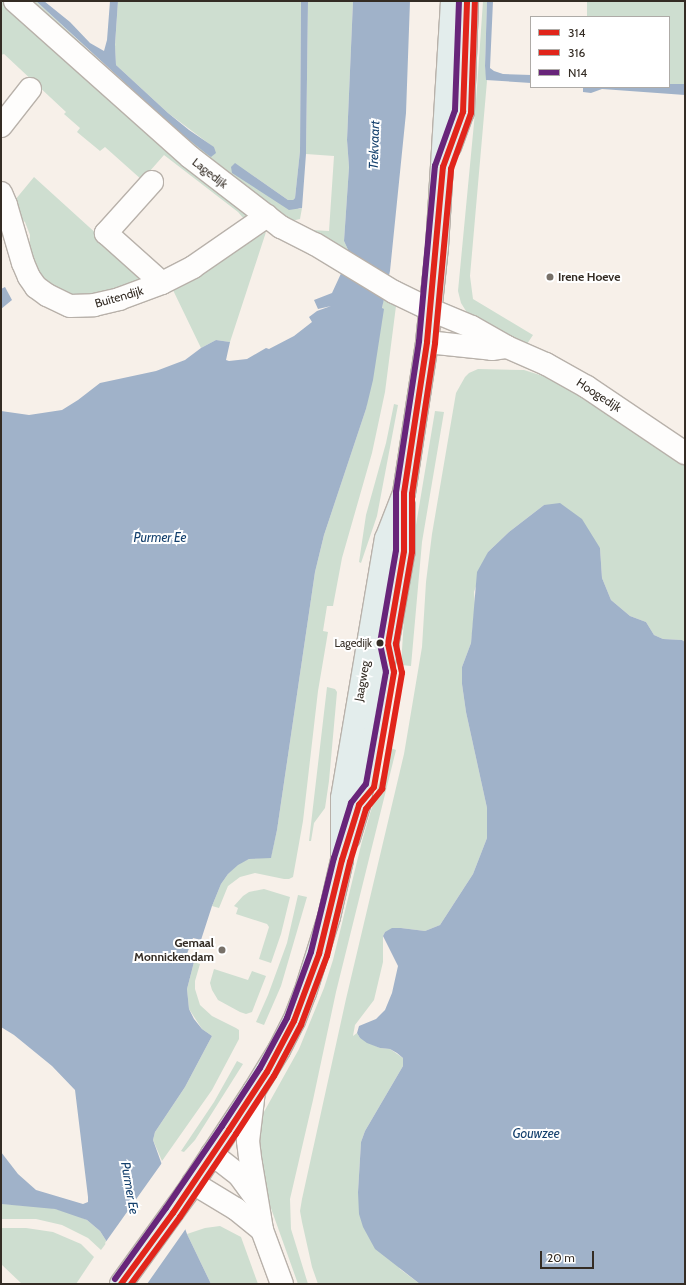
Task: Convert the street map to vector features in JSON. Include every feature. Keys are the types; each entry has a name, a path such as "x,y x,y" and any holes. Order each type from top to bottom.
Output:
{"main road":[{"name":"Jaagweg","path":"121,1284 189,1189 254,1091 294,1021 318,954 342,860 342,798 386,539 404,493 427,342 443,167 452,1"},
{"path":"443,167 463,112 467,1"}],"street":[{"name":"Lagedijk","path":"15,1 190,157 281,227 331,254 394,292 431,310"},
{"path":"1,126 30,89"},
{"name":"Buitendijk","path":"152,182 106,233 162,283"},
{"name":"Buitendijk","path":"1,193 23,263 29,277 46,295 70,306 94,305 120,299 162,283 193,267 267,216"},
{"name":"Hoogedijk","path":"431,310 472,326 507,347 546,364 587,387 685,453"},
{"name":"Hoogedijk","path":"427,342 492,349 507,347"},
{"path":"254,1091 248,1141 262,1230 282,1284"},
{"path":"212,1154 239,1175 248,1185 257,1202"},
{"path":"189,1189 236,1209 262,1230"}],"green space":[{"path":"1,1 8,1 251,216 244,219 238,212 164,155 142,180 105,147 100,151 77,132 80,128 64,114 66,112 4,54 1,55"},
{"path":"21,1 36,1 147,104 216,149 168,113 116,65 115,46 118,1 301,1 300,151 295,198 293,200 288,200 235,163 299,209 302,208 300,219 287,222 269,211"},
{"path":"308,1 353,1 347,140 349,167 344,241 350,254 311,230 329,231 334,156 306,154"},
{"path":"483,1 487,1 485,66 487,81 470,276 473,299 533,335 527,344 474,319 461,303 458,291 476,102"},
{"path":"587,1 685,1 685,84 670,84 670,16 587,16"},
{"path":"34,177 132,266 139,279 137,284 77,299 45,285 29,257 30,235 25,222 18,216 15,200"},
{"path":"266,232 230,342 216,340 201,348 172,288"},
{"path":"384,296 395,303 396,306 385,392 372,453 342,558 333,606 327,606 323,631 328,632 318,691 303,821 293,877 284,879 255,873 240,877 228,886 219,908 212,906 221,884 238,864 249,859 271,857 277,830 315,572 324,535 366,409"},
{"path":"478,369 524,370 559,381 685,465 685,642 682,640 663,639 654,635 646,622 630,616 611,600 602,578 600,548 544,505 509,532 488,552 474,592 475,605 471,643 462,667 462,684 466,712 487,808 487,838 473,874 440,925 425,931 401,928 385,932 383,936 383,962 374,1000 355,1025 353,1036 357,1033 360,1038 380,1048 390,1049 403,1058 403,1066 365,1131 361,1142 358,1192 400,1269 420,1284 318,1284 312,1267 302,1222 300,1211 302,1199 346,999 404,754 422,647 426,582 432,534 456,393 465,377 469,373"},
{"path":"394,404 398,405 377,516 361,563 359,562 366,515 386,443"},
{"path":"435,411 444,412 422,542 411,666 401,665 405,604 413,543"},
{"path":"327,687 335,689 337,692 329,781 325,808 314,823 311,841 309,841"},
{"path":"391,748 396,750 336,992 290,1199 291,1229 308,1284 298,1284 257,1169 260,1119 299,1049 324,988 333,960 362,841 381,776 386,777"},
{"path":"264,889 290,897 281,934 271,963 259,959 269,927 267,924 236,914 238,908 234,906 249,892"},
{"path":"298,895 307,897 281,986 264,1025 256,1022 268,995 287,943"},
{"path":"194,962 200,964 195,981 195,989 200,1005 212,1016 239,1030 239,1039 212,1090 162,1161 153,1140 155,1132 185,1087 212,1036 202,1029 189,1009 187,989"},
{"path":"214,969 248,980 252,971 266,976 252,1012 246,1014 240,1012 218,1000 210,983"},
{"path":"237,1061 243,1064 195,1140 184,1152 181,1151 214,1102"},
{"path":"1,1204 48,1207 71,1213 87,1220 100,1231 107,1242 101,1250 88,1238 62,1225 36,1219 1,1219"},
{"path":"220,1226 241,1237 258,1284 211,1284 187,1234 205,1228"},
{"path":"1,1228 26,1228 53,1232 81,1244 94,1257 76,1284 22,1284 1,1264"}],"water":[{"path":"36,1 44,1 70,22 90,43 104,51 107,40 110,1 118,1 115,45 116,65 168,113 214,147 216,153 211,157 173,127"},
{"path":"301,1 308,1 306,154 302,208 289,210 232,173 231,167 235,163 288,200 293,200 295,198 300,151"},
{"name":"Purmer Ee","path":"353,1 410,1 406,113 390,271 382,308 384,309 373,380 366,409 324,535 315,572 277,830 271,858 249,859 238,865 228,874 221,884 212,906 201,940 193,938 185,959 194,962 187,989 189,1009 194,1019 202,1029 212,1036 185,1087 155,1132 153,1140 187,1234 211,1284 129,1284 123,1265 100,1231 87,1220 55,1209 1,1204 1,1152 18,1174 36,1190 83,1204 88,1202 88,1197 75,1090 52,1066 14,1035 1,1027 1,411 29,415 62,410 100,383 156,371 185,360 201,348 216,340 230,342 226,360 247,359 266,348 269,349 294,336 312,322 309,317 317,311 331,306 318,309 314,300 332,293 350,254 344,241 349,167 347,140"},
{"path":"487,1 493,1 490,68 503,74 530,75 530,83 486,80"},
{"path":"670,84 685,84 685,95 602,89 591,93 583,92 583,88 670,88"},
{"path":"5,287 12,300 1,309 1,289"},
{"name":"Gouwzee","path":"560,503 582,519 600,548 602,578 611,600 630,616 646,622 654,635 663,639 682,640 685,642 685,1284 420,1284 375,1249 363,1227 359,1214 358,1192 361,1142 365,1131 403,1066 403,1058 390,1049 380,1048 367,1043 360,1038 357,1033 359,1026 376,1019 385,1010 392,993 398,966 383,936 385,932 392,928 425,931 440,925 473,874 487,838 487,808 466,712 462,684 462,667 471,643 477,572 488,552 509,532 544,505"}],"pier":[{"path":"164,1160 187,1227 147,1284 127,1284 121,1266 105,1243"}],"transit line":[{"name":"N14","path":"115,1279 222,1126 260,1068 287,1018 311,952 334,858 351,803 366,784 386,672 380,643 396,550 396,492 419,341 435,166 455,110 459,1"},
{"name":"314","path":"121,1284 173,1213 229,1130 267,1072 294,1021 319,954 342,860 359,805 374,787 394,672 388,644 404,551 404,493 427,342 443,167 463,112 467,1"},
{"name":"316","path":"131,1284 180,1217 236,1134 274,1076 301,1025 327,956 350,862 366,809 382,789 402,673 396,644 412,552 412,494 435,343 451,169 471,113 475,1"}],"place":[{"name":"Irene Hoeve","path":"550,277"},
{"name":"Lagedijk","path":"380,643"},
{"name":"Gemaal Monnickendam","path":"222,950"}],"water label":[{"name":"Trekvaart","path":"374,145"}]}
